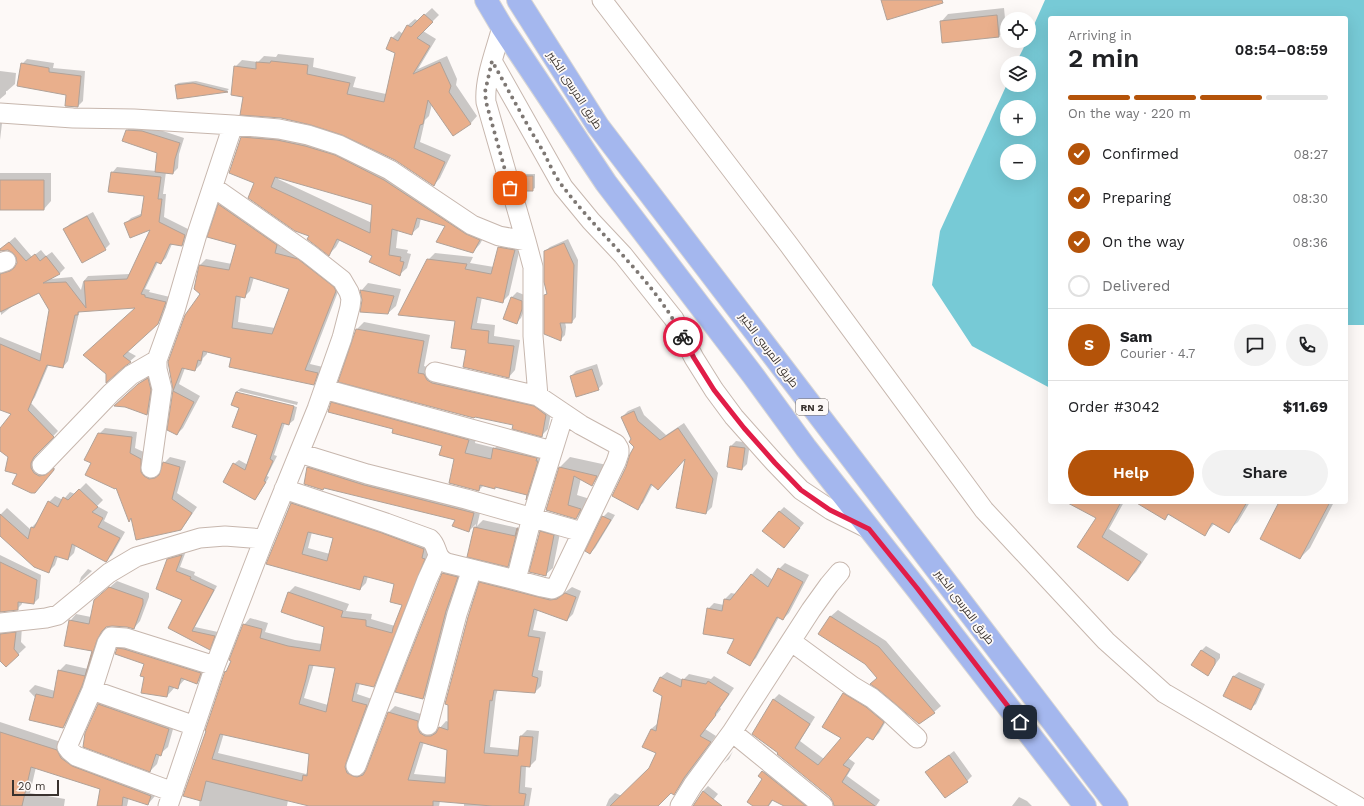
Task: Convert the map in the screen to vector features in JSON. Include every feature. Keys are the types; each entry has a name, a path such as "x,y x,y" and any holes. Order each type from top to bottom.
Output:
{"main road":[{"name":"RN 2","path":"486,0 502,27 606,183 743,362 806,448 917,588 1085,806"},
{"name":"طريق المرسى الكبير","path":"518,0 598,126 1117,806"}],"street":[{"path":"602,0 789,245 984,510 1106,641 1164,693 1357,806"},
{"path":"502,27 485,92 486,102 533,267 533,336 538,396"},
{"path":"492,61 563,187 591,221 623,255 674,319 694,358 714,390 734,416 801,490 830,510 869,529"},
{"path":"0,113 73,118 134,119 280,129 339,145 390,170 472,225 499,236 526,241"},
{"path":"150,468 162,388 157,369 157,360 175,310 197,234 233,125"},
{"path":"213,187 309,254 342,280 351,298 342,338 317,409 264,539 215,666 170,799 76,756 67,747 92,690 106,643 111,637 126,638 215,666"},
{"path":"42,465 110,393 131,375 157,360"},
{"path":"284,489 430,539 434,543 438,556 442,561 447,563 546,588 552,589 556,587 613,468 619,453 619,449 616,444 581,425 538,396 435,372"},
{"path":"324,389 552,452"},
{"path":"516,580 532,517 564,414"},
{"path":"299,453 367,474 466,499 582,532"},
{"path":"0,623 46,618 58,615 109,573 136,557 200,538 225,536 264,539"},
{"path":"356,766 438,556"},
{"path":"428,725 457,614 472,569"},
{"path":"680,806 693,785 732,732 792,642 811,610 840,572"},
{"path":"792,642 852,686 872,698 917,738"},
{"path":"92,690 195,726"},
{"path":"732,732 823,806"}],"water":[{"path":"1045,0 1364,0 1364,325 1348,325 1348,16 1048,16 1048,387 972,346 932,285 940,231 1003,92 1036,92 1036,56 1020,56 1024,48 1036,48 1036,20"}],"building":[{"path":"881,0 942,0 943,3 887,20"},
{"path":"424,14 433,22 417,38 430,46 413,74 440,62 451,86 449,92 471,124 453,136 428,100 423,124 420,125 414,148 445,162 434,186 395,160 342,135 311,125 281,118 240,115 243,97 231,95 234,66 256,69 256,62 270,63 271,61 308,65 307,74 350,83 347,94 384,102 395,53 386,49 391,37 398,41 407,25 411,27"},
{"path":"997,15 999,37 942,43 940,21"},
{"path":"21,63 49,68 49,72 81,76 78,107 65,106 66,95 17,86"},
{"path":"193,83 228,92 177,99 175,85"},
{"path":"126,130 142,131 180,143 175,159 173,174 155,172 157,153 122,141"},
{"path":"241,137 277,140 305,146 335,155 384,180 466,234 480,240 473,253 436,242 445,226 417,218 412,235 392,229 389,255 401,257 400,261 404,262 400,276 369,262 372,256 337,239 329,256 307,239 309,236 295,231 248,198 254,183 229,173","holes":["275,177 372,205 370,233 271,187"]},
{"path":"111,172 161,177 158,199 162,199 159,222 185,235 182,246 170,244 161,264 156,262 141,294 145,295 145,297 166,302 158,324 123,356 131,362 106,383 106,374 83,355 135,308 78,312 78,315 75,315 63,368 47,365 28,410 54,437 34,457 31,463 31,468 34,473 39,476 45,475 54,468 54,470 35,493 31,493 12,484 17,474 5,471 8,457 0,451 0,428 11,414 0,410 0,344 40,361 49,310 39,293 0,312 0,274 10,271 17,263 16,257 13,253 8,250 0,251 0,249 9,242 26,261 35,254 40,261 46,256 60,274 43,283 66,282 86,308 84,281 127,279 150,230 130,238 124,223 141,216 144,196 108,192"},
{"path":"519,176 533,176 533,191 523,191"},
{"path":"0,180 44,180 44,210 0,210"},
{"path":"218,204 277,245 275,253 298,259 334,287 336,291 305,370 318,373 314,385 229,367 231,358 203,351 201,361 198,360 195,371 182,368 173,391 194,402 177,435 167,430 173,390 168,362 185,315 200,294 194,289 199,265 229,270 236,245 207,237","holes":["250,277 289,289 272,334 232,328 236,296 245,298"]},
{"path":"87,216 106,250 82,263 63,229"},
{"path":"564,243 574,265 572,323 560,323 562,332 561,341 544,334 544,295 547,294 544,282 544,251"},
{"path":"498,247 515,250 503,303 477,297 471,329 489,331 488,343 514,346 509,378 463,367 466,350 451,348 455,321 398,315 427,259 467,264 465,269 491,274"},
{"path":"360,290 394,296 388,314 360,312 362,300"},
{"path":"511,297 522,301 522,309 517,324 503,319"},
{"path":"356,329 424,341 418,373 424,374 427,380 432,383 534,406 546,415 542,437 512,429 513,425 474,418 338,382"},
{"path":"592,369 599,390 576,397 570,376"},
{"path":"148,378 151,390 147,415 125,407 114,406 138,384"},
{"path":"236,392 294,406 289,425 282,423 270,459 273,461 264,481 266,482 255,500 223,482 233,463 245,470 257,435 232,427 239,408 231,405"},
{"path":"331,402 469,440 465,453 491,459 493,448 537,458 536,461 538,461 526,500 527,495 495,487 495,489 480,485 479,491 449,483 454,459 439,455 442,446 392,433 393,429 328,412"},
{"path":"634,411 638,421 660,440 678,428 713,479 706,514 676,508 685,459 658,490 651,484 638,510 612,496 634,447 629,442 631,439 621,417"},
{"path":"98,433 132,437 130,453 141,459 141,472 149,479 155,478 159,475 163,462 180,467 172,499 192,513 181,530 136,540 131,518 129,522 116,488 115,489 85,475 91,463 84,460"},
{"path":"730,446 745,448 742,470 727,467"},
{"path":"307,467 364,485 474,513 469,532 452,526 455,520 324,488 323,490 304,484"},
{"path":"559,467 597,476 592,486 574,476 568,505 581,509 576,519 546,510"},
{"path":"79,489 98,507 92,512 103,518 98,527 120,538 106,562 72,544 68,560 55,556 49,573 34,567 0,536 0,514 28,539 31,527 34,528 48,501 58,507 63,497 68,500"},
{"path":"291,503 382,533 424,549 422,558 425,559 374,687 356,683 352,701 367,705 345,767 347,773 357,777 363,775 366,770 388,712 418,721 420,733 425,736 431,736 436,733 439,727 448,730 448,705 445,704 468,617 479,582 550,600 557,599 565,593 576,597 567,621 534,609 528,636 540,638 532,676 538,678 535,693 494,690 492,701 490,700 484,753 518,756 520,736 533,737 530,767 521,766 519,793 526,794 524,806 492,806 433,801 433,806 309,806 206,781 201,801 183,796 225,671 226,672 231,661 229,660 243,624 262,629 260,638 288,646 320,651 324,627 281,612 288,592 343,611 341,617 366,620 366,626 392,633 402,605 390,602 394,584 364,576 360,590 266,564","holes":["308,532 333,538 327,561 302,554","309,665 335,668 326,712 299,704","220,734 309,754 307,776 303,775 302,781 212,759","420,742 447,750 445,783 408,780"]},
{"path":"1070,504 1120,504 1102,537 1141,562 1128,581 1077,547 1096,518"},
{"path":"1138,504 1246,504 1229,533 1212,523 1205,536 1168,514 1165,520"},
{"path":"1278,504 1329,504 1300,559 1260,539"},
{"path":"779,511 800,528 784,548 762,531"},
{"path":"602,516 611,520 590,554 585,551"},
{"path":"474,527 515,536 518,528 508,567 467,557"},
{"path":"540,531 554,535 546,576 529,572"},
{"path":"182,555 176,571 191,577 190,579 214,590 192,631 215,636 210,650 168,628 182,600 156,589 167,559"},
{"path":"0,562 37,580 34,604 18,602 18,610 0,612"},
{"path":"778,568 803,582 783,620 777,617 750,666 727,653 734,639 703,634 707,608 722,611 724,599 730,600 751,574 768,587"},
{"path":"442,573 458,577 446,611 423,699 395,692"},
{"path":"109,587 143,599 143,604 134,629 112,626 106,627 102,631 97,640 82,686 63,728 29,720 36,694 53,698 58,670 85,676 92,651 64,646 69,620 89,624 94,600"},
{"path":"830,616 879,647 935,713 919,724 870,684 877,678 865,664 818,634"},
{"path":"16,632 14,649 19,655 6,667 0,661 0,634"},
{"path":"117,648 201,673 197,684 181,678 178,689 169,686 167,697 141,693 144,677 140,676 144,664 115,654"},
{"path":"1201,650 1215,659 1215,664 1208,676 1191,665"},
{"path":"1233,676 1261,689 1251,710 1223,696"},
{"path":"660,677 681,687 682,679 706,684 708,681 729,694 715,714 716,715 700,736 711,742 684,778 674,795 671,793 658,806 610,806 649,768 656,753 642,747 651,729 656,731 662,696 653,691"},
{"path":"843,693 866,707 884,722 873,740 867,737 843,765 850,769 842,782 875,806 834,806 830,797 777,754 778,753 752,734 773,699 810,724 795,748 818,765 841,738 822,727"},
{"path":"98,704 169,729 161,756 156,754 150,772 83,747 85,733"},
{"path":"0,732 57,750 61,758 72,766 151,796 148,805 123,797 122,806 97,806 100,789 31,767 22,806 0,806"},
{"path":"949,755 968,782 945,798 925,772"},
{"path":"762,771 806,806 784,806 772,800 768,806 753,806 747,802 762,779 758,776"},
{"path":"703,791 722,806 693,806"}],"way so far":[{"path":"510,188 486,102 485,92 492,61 563,187 655,294 674,319 683,337"}],"route":[{"path":"683,337 714,390 744,428 801,490 830,510 869,529 917,588 1020,722"}]}
